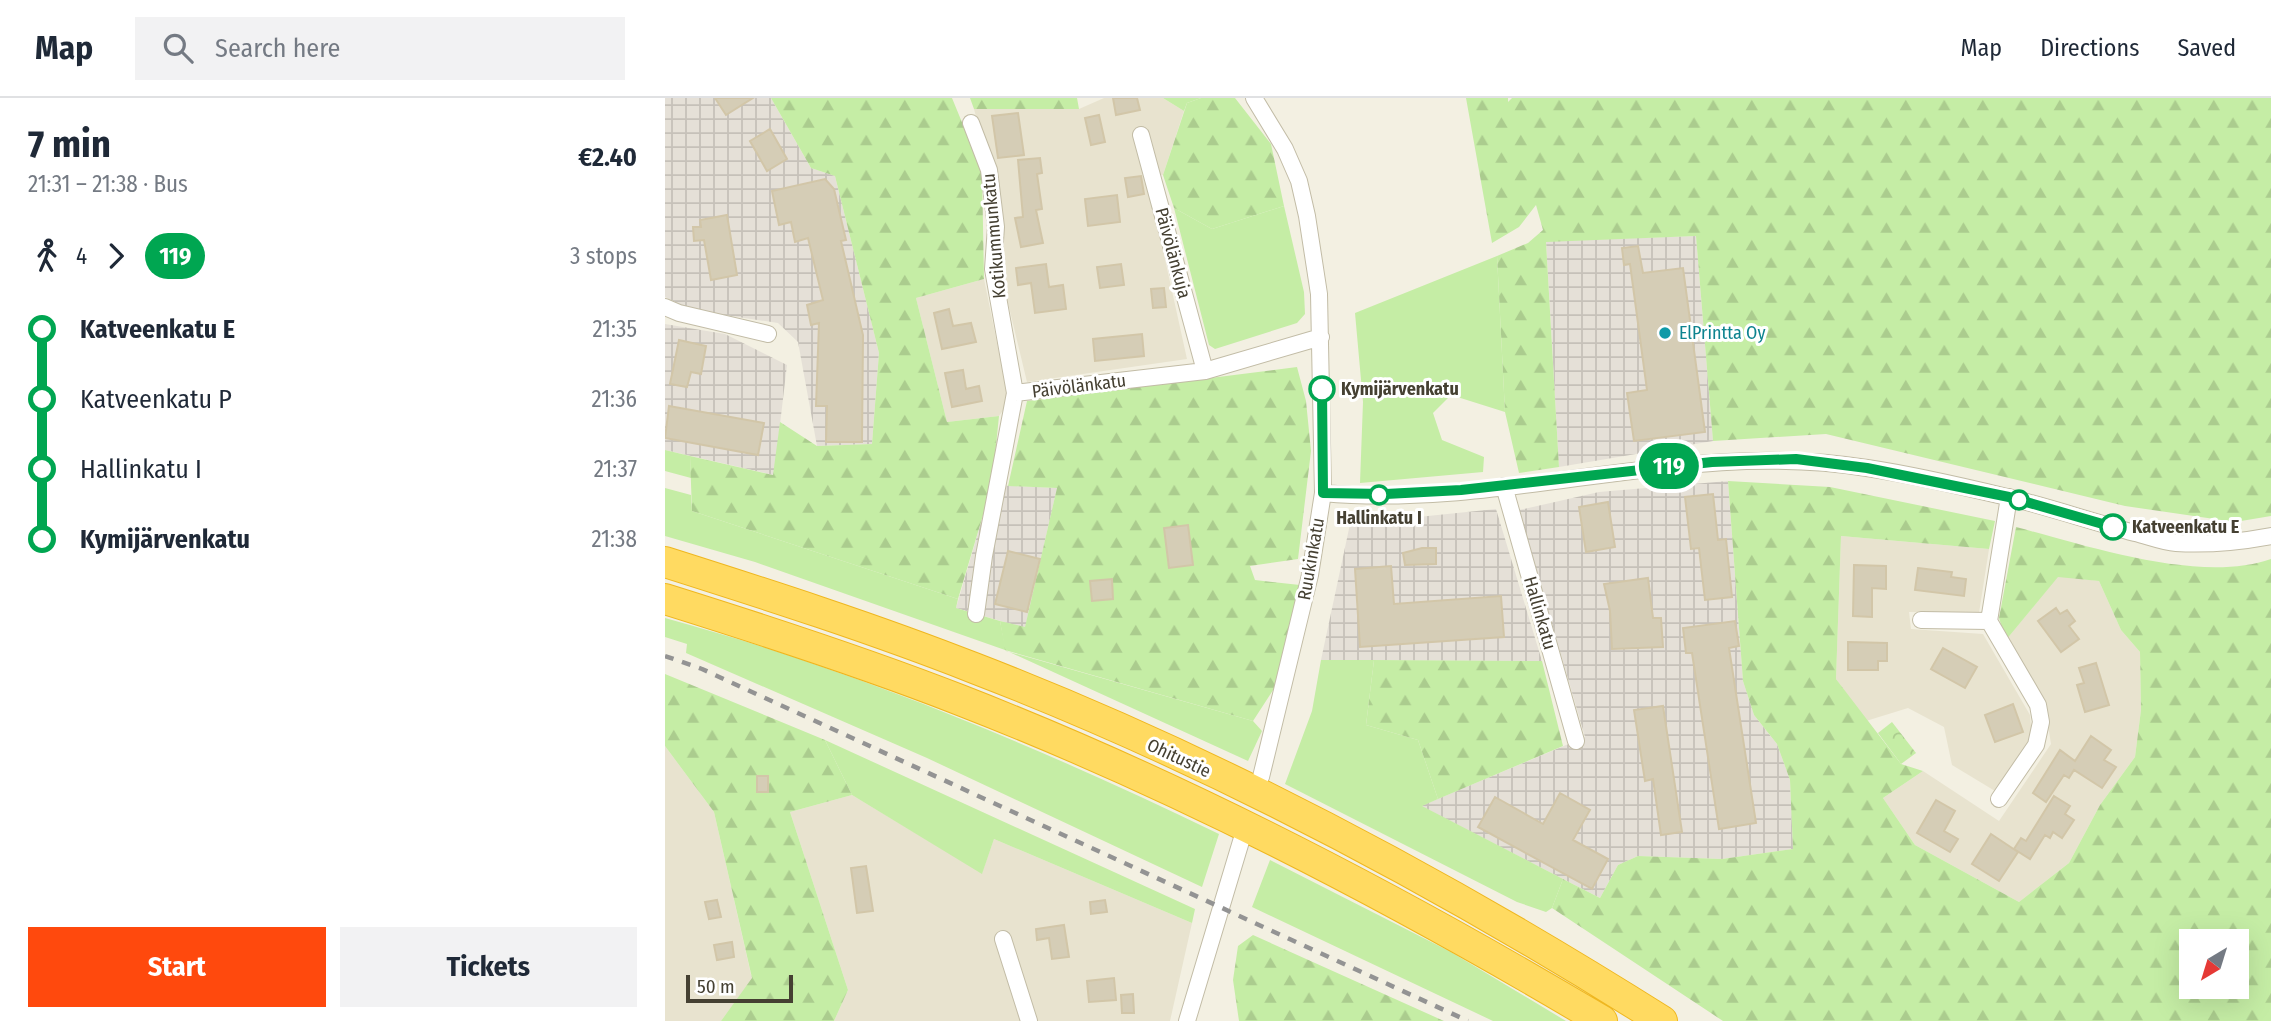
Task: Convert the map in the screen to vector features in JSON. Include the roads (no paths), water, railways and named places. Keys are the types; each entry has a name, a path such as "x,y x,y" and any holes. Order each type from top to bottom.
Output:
{"highway":[{"name":"Ohitustie","path":"665,562 820,611 949,659 1103,722 1361,847 1479,910 1662,1021"},
{"name":"Ohitustie","path":"665,599 806,643 896,676 1103,760 1347,876 1462,938 1602,1021"}],"street":[{"name":"Ruukinkatu","path":"1254,98 1269,118 1299,181 1319,294 1323,493 1310,575 1261,777"},
{"name":"Kotikummunkatu","path":"971,123 989,170 996,227 993,269 1015,393"},
{"name":"Päivölänkuja","path":"1141,135 1205,370"},
{"path":"665,307 678,313 768,334"},
{"name":"Päivölänkatu","path":"977,614 984,556 1015,393 1205,370 1321,337"},
{"path":"1323,493 1386,494 1504,486 1712,462 1796,459 1867,468 2009,497 2075,518 2174,542 2231,543 2271,537"},
{"name":"Hallinkatu","path":"1504,486 1576,741"},
{"path":"1999,799 2036,745 2041,722 2038,705 1989,621 2009,497"},
{"path":"1921,620 1989,621"},
{"path":"1187,1021 1242,838"},
{"path":"1003,939 1029,1021"}],"railway":[{"path":"665,656 702,669 1468,1021"}],"place":[{"name":"ElPrintta Oy","path":"1665,333"},
{"name":"Kymijärvenkatu","path":"1322,389"},
{"name":"Hallinkatu I","path":"1379,495"},
{"name":"Katveenkatu E","path":"2113,527"}]}
